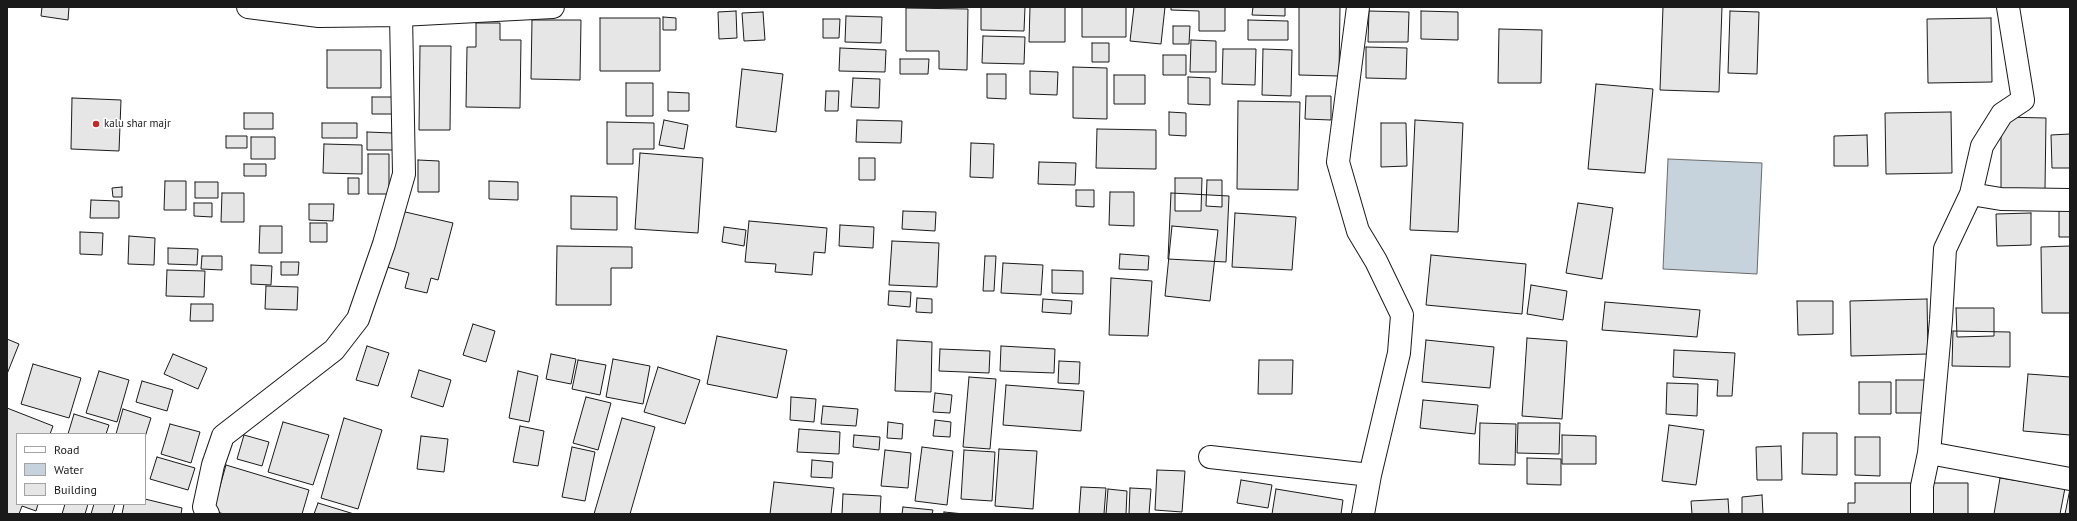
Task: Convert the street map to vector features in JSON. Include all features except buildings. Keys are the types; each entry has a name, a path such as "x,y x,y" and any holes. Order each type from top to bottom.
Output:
{"street":[{"path":"248,7 319,16 401,15 553,7"},
{"path":"1358,7 1338,162 1358,231 1376,261 1402,315 1399,353 1370,475 1363,514"},
{"path":"1922,514 1922,486 1929,453 1941,320 1945,248 1971,194 1982,146 2002,114 2023,100 2008,7"},
{"path":"208,514 204,507 213,465 222,436 334,350 358,319 384,244 404,174 401,15"},
{"path":"1971,194 2001,199 2070,200"},
{"path":"1929,453 2070,479"},
{"path":"1210,457 1370,475"}],"water":[{"path":"1668,159 1762,163 1757,274 1663,269"}],"place":[{"name":"kalu shar majr","path":"96,124"}]}
